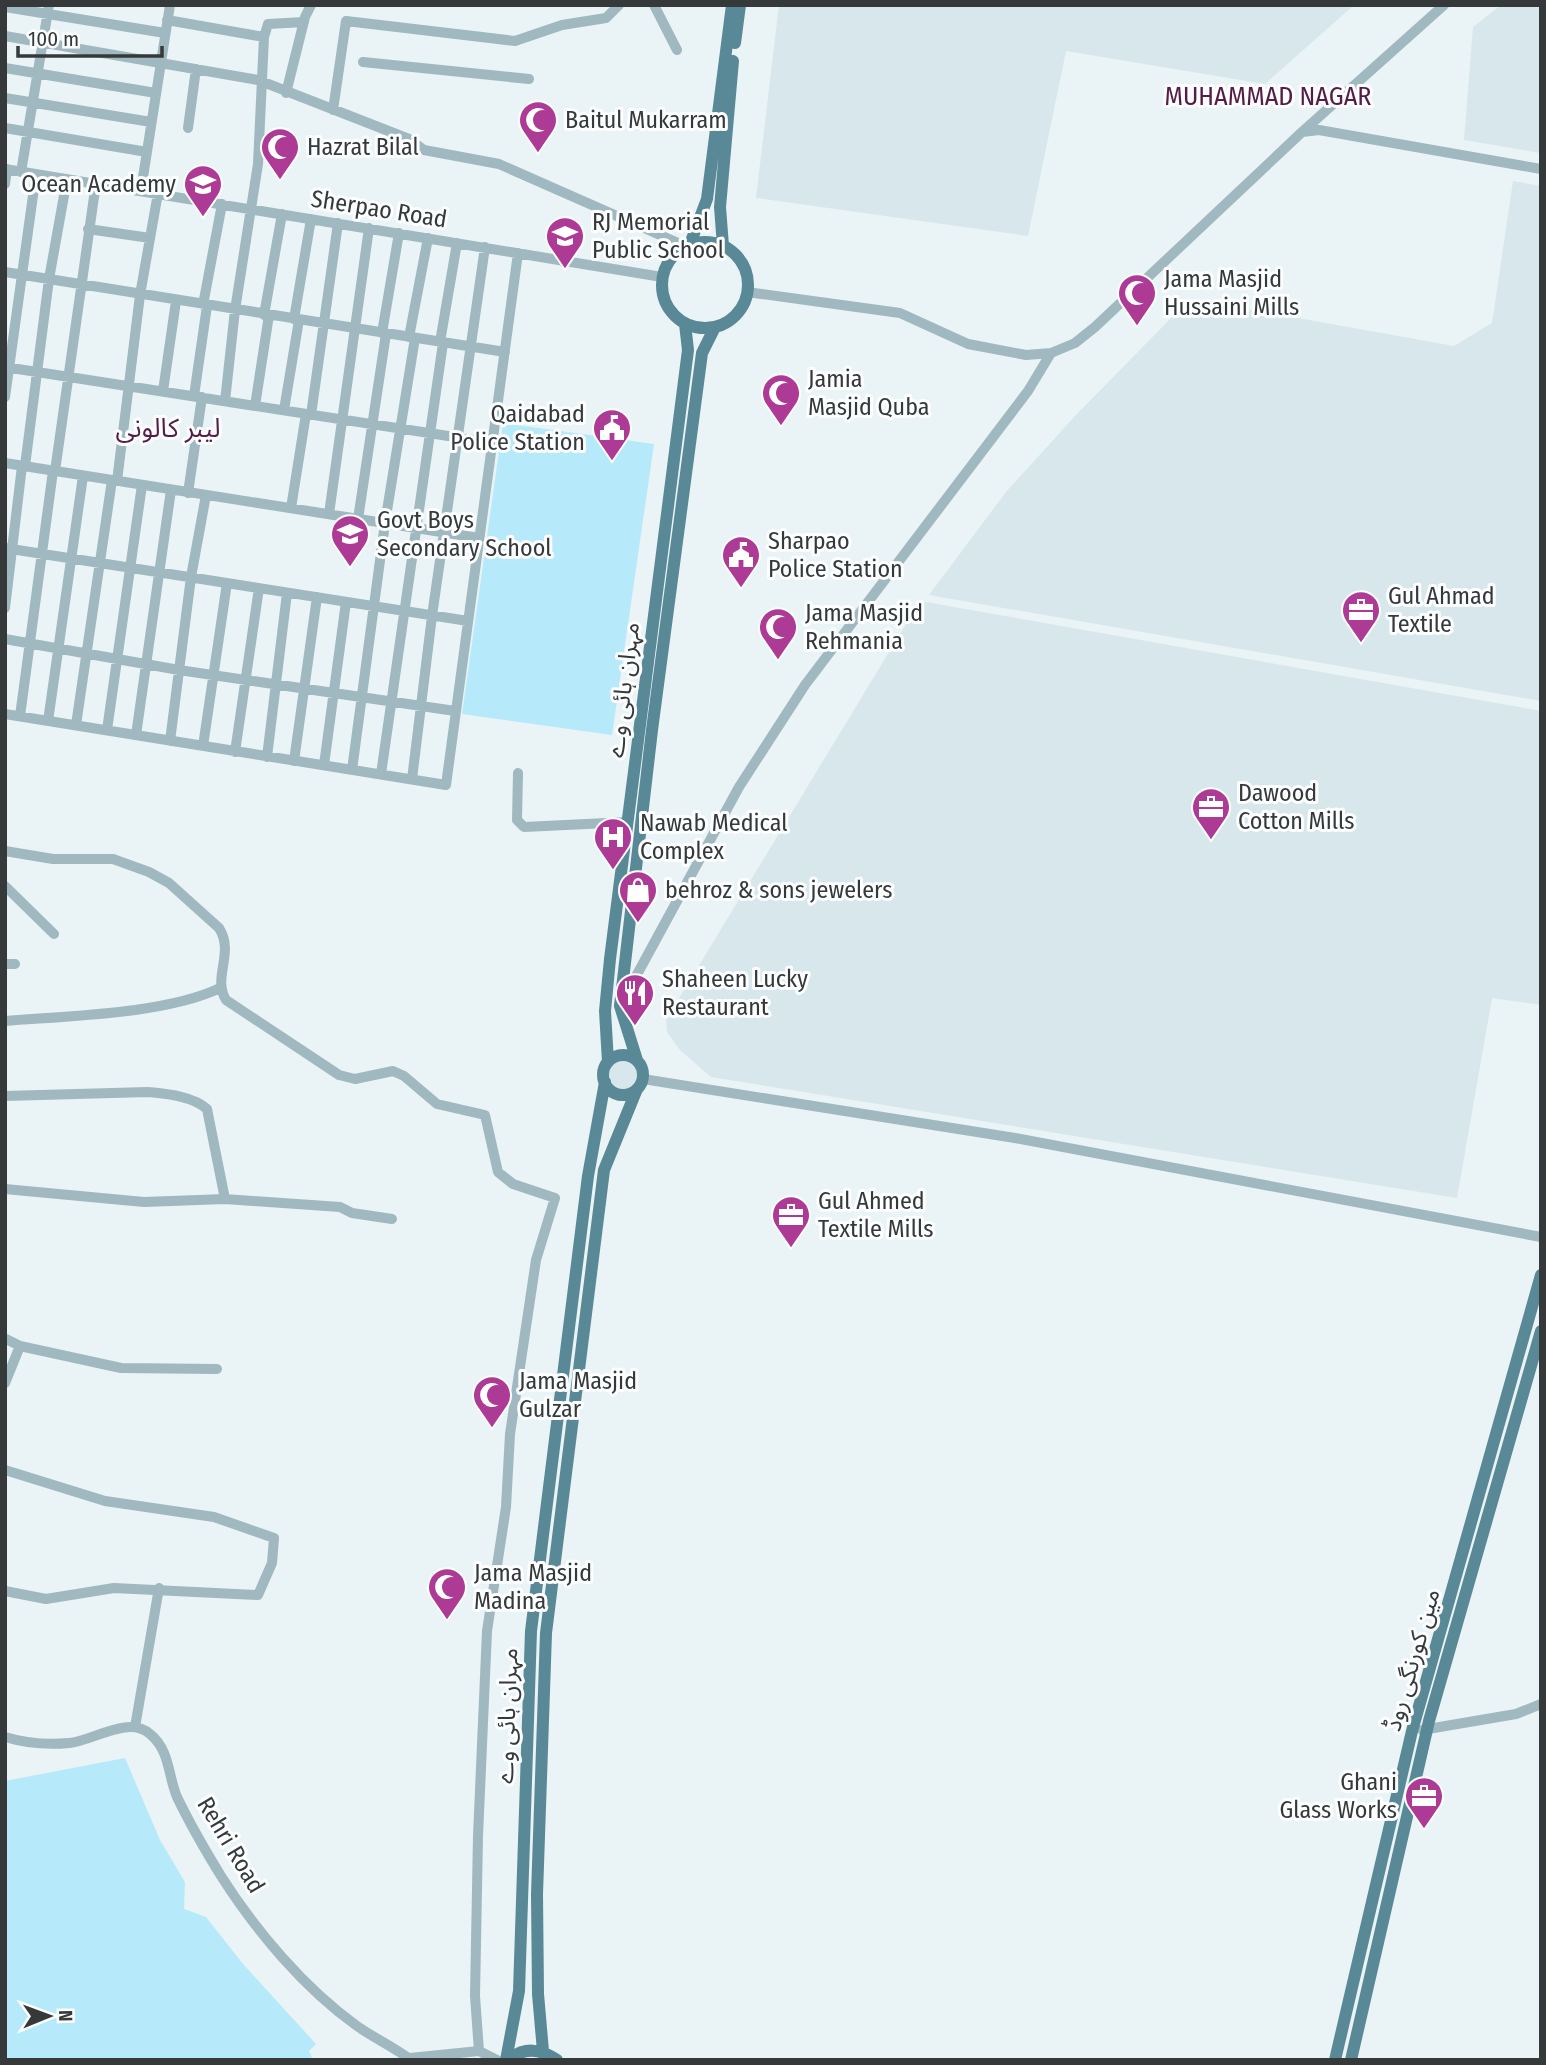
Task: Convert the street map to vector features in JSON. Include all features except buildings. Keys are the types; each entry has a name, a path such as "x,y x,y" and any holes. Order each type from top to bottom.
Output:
{"main road":[{"path":"687,245 707,199 732,5"},
{"path":"723,246 720,207 740,5"},
{"path":"700,241 723,246 739,258 745,269 747,292 736,314 715,327 700,328 685,324 671,312 663,295 662,277 674,253 687,245 700,241"},
{"name":"مہران ہائی وے","path":"608,1062 606,1011 688,350 685,324"},
{"path":"543,2051 538,1994 537,1894 546,1633 604,1170 640,1084 637,1060 620,1006 652,730 702,353 715,327"},
{"path":"637,1060 622,1055 608,1062 604,1075 605,1082 615,1093 622,1095 640,1084"},
{"name":"مہران ہائی وے","path":"507,2060 519,1991 531,1631 589,1176 605,1082"},
{"name":"مین کورنگی روڈ","path":"1335,2060 1412,1731 1541,1275"},
{"name":"مین کورنگی روڈ","path":"1351,2060 1427,1729 1541,1331"},
{"path":"507,2060 529,2050 543,2051 557,2059"}],"street":[{"path":"141,191 170,5"},
{"path":"286,93 311,5"},
{"path":"333,110 346,21 515,41 562,25 606,18 619,5"},
{"path":"654,5 677,50"},
{"path":"747,292 900,313 968,344 1026,355 1051,353 1075,343 1095,327 1302,132 1444,5"},
{"path":"5,6 48,10 165,33"},
{"path":"22,172 48,10"},
{"path":"167,20 264,37"},
{"path":"225,401 235,310 258,164 264,37 271,23 304,22"},
{"path":"5,36 260,81 409,139 424,150 499,164 687,245"},
{"path":"363,62 529,79"},
{"path":"5,68 156,93"},
{"path":"188,128 196,69"},
{"path":"5,98 151,122"},
{"path":"5,128 146,152"},
{"path":"1302,132 1319,130 1541,169"},
{"path":"5,184 6,169"},
{"name":"Sherpao Road","path":"6,169 662,277"},
{"path":"5,397 36,174"},
{"path":"5,608 9,548 24,466 49,279 67,178"},
{"path":"20,716 66,375 96,183"},
{"path":"76,725 115,481 140,295 158,193"},
{"path":"188,492 205,305 222,204"},
{"path":"255,406 282,214"},
{"path":"284,410 311,219"},
{"path":"290,508 325,324 338,223"},
{"path":"329,514 369,228"},
{"path":"88,229 150,238"},
{"path":"358,519 399,233"},
{"path":"352,770 384,523 428,238"},
{"path":"381,774 457,243"},
{"path":"412,779 432,616 460,438 485,247"},
{"path":"5,714 446,785 518,253"},
{"path":"5,272 505,352"},
{"path":"163,391 176,301"},
{"path":"620,1006 739,787 805,685 1028,391 1051,353"},
{"path":"8,367 493,443"},
{"path":"5,463 480,538"},
{"path":"48,721 83,476"},
{"path":"107,730 142,485"},
{"path":"136,735 171,490"},
{"path":"170,741 191,578 206,495"},
{"path":"9,548 468,621"},
{"path":"203,746 227,583"},
{"path":"235,752 259,588"},
{"path":"267,757 287,593"},
{"path":"295,761 317,597"},
{"path":"324,765 346,602"},
{"path":"5,639 179,670 455,711"},
{"path":"518,773 517,820 524,827 628,822"},
{"path":"5,850 53,859 113,859 159,877 219,928 225,937 227,953 220,988 226,1000 339,1075 355,1079 393,1072 404,1076 436,1104 485,1115 492,1158 498,1172 513,1184 555,1198 534,1273 510,1434 506,1507 487,1631 475,1996 479,2051"},
{"path":"5,887 54,934"},
{"path":"5,1021 85,1015 197,999 220,988"},
{"path":"640,1084 1016,1138 1541,1237"},
{"path":"5,1096 148,1092 171,1094 203,1105 208,1109 225,1199"},
{"path":"5,1189 50,1196 144,1202 225,1199 340,1207 352,1213 392,1219"},
{"path":"6,1339 20,1346 121,1368 217,1369"},
{"path":"5,1382 20,1346"},
{"path":"5,1470 60,1484 93,1498 214,1517 274,1537 272,1563 258,1595 159,1588 114,1588 46,1598 5,1591"},
{"path":"5,1737 38,1743 69,1743 135,1727 159,1588"},
{"path":"1412,1731 1516,1714 1541,1704"},
{"name":"Rehri Road","path":"135,1727 150,1733 164,1751 176,1793 196,1835 256,1925 301,1976 356,2025 410,2059"},
{"path":"410,2059 479,2051 497,2060"}],"shaded area":[{"path":"779,5 1354,5 1265,84 1066,51 1028,236 756,198"},
{"path":"1501,5 1541,5 1541,153 1464,140 1473,27"},
{"path":"1513,181 1541,186 1541,701 929,595 1006,492 1076,415 1178,311 1199,318 1214,303 1454,346 1492,323"},
{"path":"503,423 654,444 612,735 462,714"},
{"path":"920,601 1541,711 1541,1005 1492,998 1457,1198 711,1077 680,1050 667,1032 666,1020"},
{"path":"623,1061 633,1065 637,1075 633,1085 623,1089 613,1085 609,1075 613,1065"},
{"path":"125,1758 160,1840 185,1882 184,1909 206,1917 243,1964 316,2044 309,2051 313,2060 5,2060 5,1781"}],"place":[{"name":"Baitul Mukarram","path":"538,154"},
{"name":"Hazrat Bilal","path":"280,181"},
{"name":"Ocean Academy","path":"203,218"},
{"name":"RJ Memorial Public School","path":"565,270"},
{"name":"Jama Masjid Hussaini Mills","path":"1137,327"},
{"name":"Jamia Masjid Quba","path":"781,427"},
{"name":"Qaidabad Police Station","path":"612,462"},
{"name":"Govt Boys Secondary School","path":"350,568"},
{"name":"Sharpao Police Station","path":"741,589"},
{"name":"Gul Ahmad Textile","path":"1361,644"},
{"name":"Jama Masjid Rehmania","path":"778,661"},
{"name":"Dawood Cotton Mills","path":"1211,841"},
{"name":"Nawab Medical Complex","path":"613,871"},
{"name":"behroz & sons jewelers","path":"638,924"},
{"name":"Shaheen Lucky Restaurant","path":"635,1027"},
{"name":"Gul Ahmed Textile Mills","path":"791,1249"},
{"name":"Jama Masjid Gulzar","path":"492,1429"},
{"name":"Jama Masjid Madina","path":"447,1621"},
{"name":"Ghani Glass Works","path":"1424,1830"}],"district":[{"name":"MUHAMMAD NAGAR","path":"1268,96"},
{"name":"لیبر کالونی","path":"168,428"}]}
